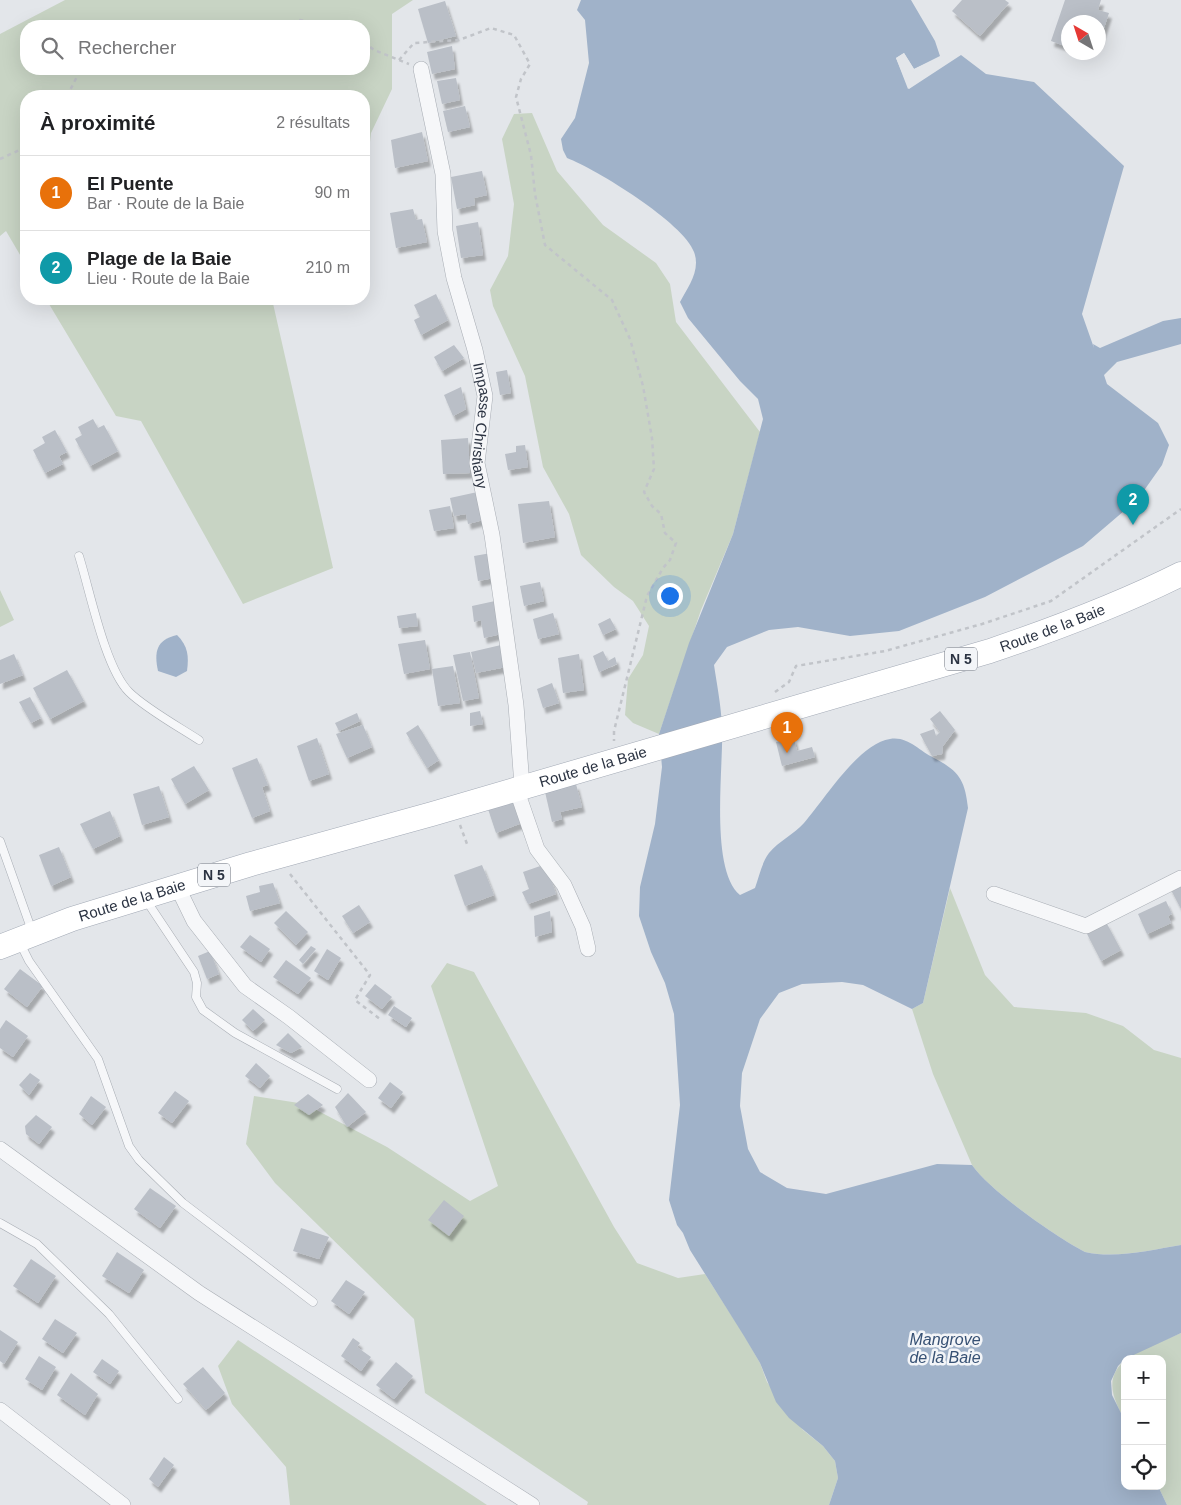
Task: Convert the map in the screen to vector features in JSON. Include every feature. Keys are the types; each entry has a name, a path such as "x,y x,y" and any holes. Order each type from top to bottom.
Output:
{"main road":[{"name":"Route de la Baie","path":"17,940 177,886 990,651 1068,625 1138,596 1181,574"}],"street":[{"name":"Impasse Christiany","path":"421,69 443,174 446,231 454,278 475,350 485,396 477,463 492,535 516,705 519,787 537,849 557,875 579,914 588,949"},
{"path":"994,894 1086,926 1181,878"},
{"path":"177,886 194,921 245,986 289,1017 368,1080"},
{"path":"0,1150 199,1293 532,1505"},
{"path":"0,1410 123,1505"}],"lane":[{"path":"79,556 108,652 117,674 129,692 199,740"},
{"path":"0,841 17,940 29,961 98,1059 129,1146 139,1160 183,1203 313,1302"},
{"path":"143,897 194,972 197,983 196,997 203,1010 235,1033 337,1088"},
{"path":"0,1223 37,1244 102,1308 178,1399"}],"path":[{"path":"399,60 414,43 459,40 492,28 514,35 530,64 521,79 516,97 531,155 535,194 545,245 612,300 630,339 643,386 652,438 654,469 644,492 652,506 661,514 665,533 676,544 670,560 663,568 647,596 614,731 613,760"},
{"path":"370,47 421,69"},
{"path":"70,90 78,75"},
{"path":"0,159 20,150"},
{"path":"773,694 789,682 796,666 885,651 982,624 1051,601 1181,509"},
{"path":"457,819 467,844"},
{"path":"286,869 370,975 355,1000 380,1019"}],"green space":[{"path":"65,0 413,0 392,14 392,89 371,133 370,142 370,90 20,90 20,255 6,231 0,236 0,34 20,24 20,75 370,75 370,20 27,20"},
{"path":"532,113 557,171 603,225 656,263 670,284 676,322 760,432 733,534 701,610 659,734 633,723 625,715 628,679 643,655 649,626 633,601 614,587 581,555 569,514 543,467 525,376 493,306 490,290 508,256 514,204 502,139 514,114"},
{"path":"50,305 273,305 333,568 243,604 141,421 116,416"},
{"path":"0,590 14,620 0,627"},
{"path":"950,888 985,975 1014,1007 1086,1013 1123,1026 1154,1050 1181,1058 1181,1245 1109,1255 1085,1252 1024,1213 981,1176 972,1165 933,1074 912,1009 923,1003"},
{"path":"447,963 474,972 614,1227 637,1263 678,1278 705,1274 744,1335 760,1363 767,1382 803,1430 823,1446 835,1461 838,1478 829,1505 587,1505 588,1502 425,1393 414,1319 275,1183 246,1144 254,1096 305,1104 387,1147 470,1201 498,1186 431,986"},
{"path":"1181,1333 1181,1505 1167,1505 1160,1490 1166,1490 1166,1355 1132,1355"},
{"path":"238,1340 487,1505 290,1505 286,1467 232,1404 218,1366"},
{"path":"1121,1364 1121,1413 1114,1397 1112,1382"}],"water":[{"name":"Mangrove de la Baie","path":"581,0 911,0 935,41 940,56 914,69 904,53 896,58 909,89 961,55 986,74 1034,82 1124,166 1082,314 1094,348 1093,344 1100,348 1163,321 1181,318 1181,344 1117,362 1104,375 1107,384 1158,423 1169,445 1162,465 1138,499 1083,546 985,597 899,631 850,636 798,627 769,630 727,647 714,665 722,726 721,840 724,863 730,882 740,895 755,888 769,853 804,823 854,761 878,743 890,739 908,742 949,767 963,783 968,808 923,1003 912,1009 863,985 842,982 802,984 779,993 760,1019 742,1073 740,1106 748,1149 760,1172 787,1188 826,1194 937,1164 972,1165 981,1176 1024,1213 1085,1252 1109,1255 1181,1245 1181,1333 1134,1355 1121,1355 1121,1363 1111,1381 1112,1395 1121,1413 1121,1490 1160,1490 1167,1505 829,1505 838,1478 835,1461 823,1446 789,1418 776,1402 760,1363 690,1250 683,1233 677,1225 669,1200 680,1105 674,1014 665,983 651,952 639,916 640,887 655,824 662,767 659,734 689,643 733,534 763,419 758,399 740,381 688,318 680,302 693,278 696,265 694,252 687,240 657,212 638,198 598,173 567,158 563,150 561,139 575,118 589,63 585,20 577,10"},
{"path":"177,635 186,647 188,661 187,671 176,677 158,671 156,658 161,644 170,637"}],"pier":[{"path":"904,53 914,69 943,56 914,72 903,56 899,59 909,85 955,55 956,57 908,89 896,58"}],"building":[{"path":"962,0 1005,0 1009,3 980,36 952,11"},
{"path":"1065,0 1101,0 1098,10 1109,13 1106,22 1106,15 1061,15 1061,45 1051,41"},
{"path":"445,1 456,36 428,43 418,9"},
{"path":"452,46 455,69 432,74 427,52"},
{"path":"456,78 460,100 442,104 437,81"},
{"path":"465,106 470,127 448,132 443,111"},
{"path":"422,132 428,161 395,168 391,140"},
{"path":"482,171 487,195 474,198 475,205 457,209 451,177"},
{"path":"413,209 416,220 422,219 427,242 396,248 390,213"},
{"path":"478,222 483,255 461,258 456,226"},
{"path":"436,294 448,320 421,335 414,320 420,317 414,305"},
{"path":"454,345 464,358 442,371 434,357"},
{"path":"507,370 511,393 500,395 496,372"},
{"path":"461,387 466,409 453,416 444,395"},
{"path":"93,419 98,428 104,425 118,451 90,466 75,439 82,435 78,427"},
{"path":"55,430 67,452 59,456 63,464 45,473 33,450 45,443 42,437"},
{"path":"468,438 470,473 443,474 441,440"},
{"path":"525,445 528,467 508,470 505,454 516,452 516,446"},
{"path":"482,491 487,519 468,524 466,514 454,516 450,498"},
{"path":"549,501 555,537 523,543 518,504"},
{"path":"450,506 454,528 434,531 429,510"},
{"path":"491,553 494,578 478,581 474,556"},
{"path":"540,582 544,601 524,606 520,586"},
{"path":"495,601 501,634 484,638 481,620 474,622 472,606"},
{"path":"416,613 418,626 399,628 397,616"},
{"path":"553,613 559,634 538,639 533,619"},
{"path":"610,618 616,629 603,635 598,624"},
{"path":"425,640 430,669 404,674 398,644"},
{"path":"501,645 506,667 476,673 471,652"},
{"path":"603,651 608,661 615,657 617,664 599,672 593,656"},
{"path":"470,652 479,698 463,701 453,655"},
{"path":"14,654 23,675 0,684 0,660"},
{"path":"579,654 584,690 563,693 558,658"},
{"path":"453,666 460,703 438,706 432,669"},
{"path":"67,670 84,701 50,719 33,688"},
{"path":"552,683 559,703 543,708 537,689"},
{"path":"30,697 41,718 31,723 19,702"},
{"path":"480,711 483,724 470,726 470,713"},
{"path":"940,711 955,730 943,746 942,754 932,756 920,734 934,729 936,736 940,732 930,719"},
{"path":"357,713 360,721 339,731 335,723"},
{"path":"363,725 372,747 347,758 336,734"},
{"path":"418,725 439,760 427,768 406,733"},
{"path":"317,738 329,774 309,781 297,746"},
{"path":"794,738 797,751 812,747 815,757 782,766 776,742"},
{"path":"257,758 268,785 262,787 270,811 252,818 232,768"},
{"path":"194,766 209,790 185,804 171,779"},
{"path":"576,784 582,807 560,812 562,819 552,822 545,792"},
{"path":"159,786 169,817 142,825 133,794"},
{"path":"513,800 522,823 496,833 488,809"},
{"path":"110,811 120,836 93,849 80,824"},
{"path":"59,847 71,877 51,886 39,855"},
{"path":"546,864 556,894 528,904 522,892 529,889 523,872"},
{"path":"482,865 494,895 465,906 454,875"},
{"path":"1181,881 1181,909 1169,886"},
{"path":"273,883 280,903 250,911 246,896 260,892 259,886"},
{"path":"1166,901 1172,914 1168,916 1171,923 1147,934 1138,914"},
{"path":"359,905 370,922 353,933 342,916"},
{"path":"286,911 308,932 296,945 274,923"},
{"path":"550,911 552,932 535,937 534,916"},
{"path":"1106,922 1121,950 1101,961 1086,932"},
{"path":"250,935 270,949 261,962 240,947"},
{"path":"311,946 316,949 303,964 299,960"},
{"path":"327,949 341,958 328,980 314,971"},
{"path":"210,951 219,974 207,979 198,956"},
{"path":"286,960 311,978 298,994 273,977"},
{"path":"20,969 43,986 27,1007 4,989"},
{"path":"375,984 392,997 382,1009 365,996"},
{"path":"394,1006 412,1018 406,1027 388,1015"},
{"path":"253,1009 265,1020 253,1031 242,1020"},
{"path":"6,1020 28,1036 13,1057 0,1048 0,1029"},
{"path":"288,1033 302,1047 291,1053 276,1045"},
{"path":"256,1063 270,1076 260,1088 245,1076"},
{"path":"30,1073 40,1080 29,1095 19,1085"},
{"path":"390,1082 403,1092 391,1108 378,1098"},
{"path":"175,1091 189,1101 172,1123 158,1113"},
{"path":"348,1093 366,1112 347,1127 335,1107"},
{"path":"308,1094 323,1105 309,1115 294,1105"},
{"path":"91,1096 106,1107 92,1125 79,1114"},
{"path":"36,1115 52,1127 39,1144 26,1134 25,1126"},
{"path":"150,1188 176,1206 160,1228 134,1209"},
{"path":"444,1200 464,1216 449,1236 428,1220"},
{"path":"301,1228 329,1237 319,1259 293,1251"},
{"path":"117,1252 144,1270 129,1293 102,1276"},
{"path":"31,1259 56,1276 38,1303 13,1286"},
{"path":"346,1280 365,1292 349,1314 331,1301"},
{"path":"55,1319 77,1333 63,1353 42,1339"},
{"path":"0,1330 18,1342 4,1364 0,1361"},
{"path":"353,1338 360,1343 357,1347 371,1357 361,1371 341,1356"},
{"path":"39,1356 56,1367 42,1390 25,1379"},
{"path":"102,1359 119,1371 110,1384 93,1372"},
{"path":"396,1362 413,1376 394,1399 376,1385"},
{"path":"203,1367 225,1393 206,1410 183,1384"},
{"path":"71,1373 98,1394 85,1415 57,1395"},
{"path":"164,1457 174,1465 158,1487 149,1479"}],"place":[{"name":"Plage de la Baie","path":"1133,525"},
{"name":"El Puente","path":"787,753"}]}
